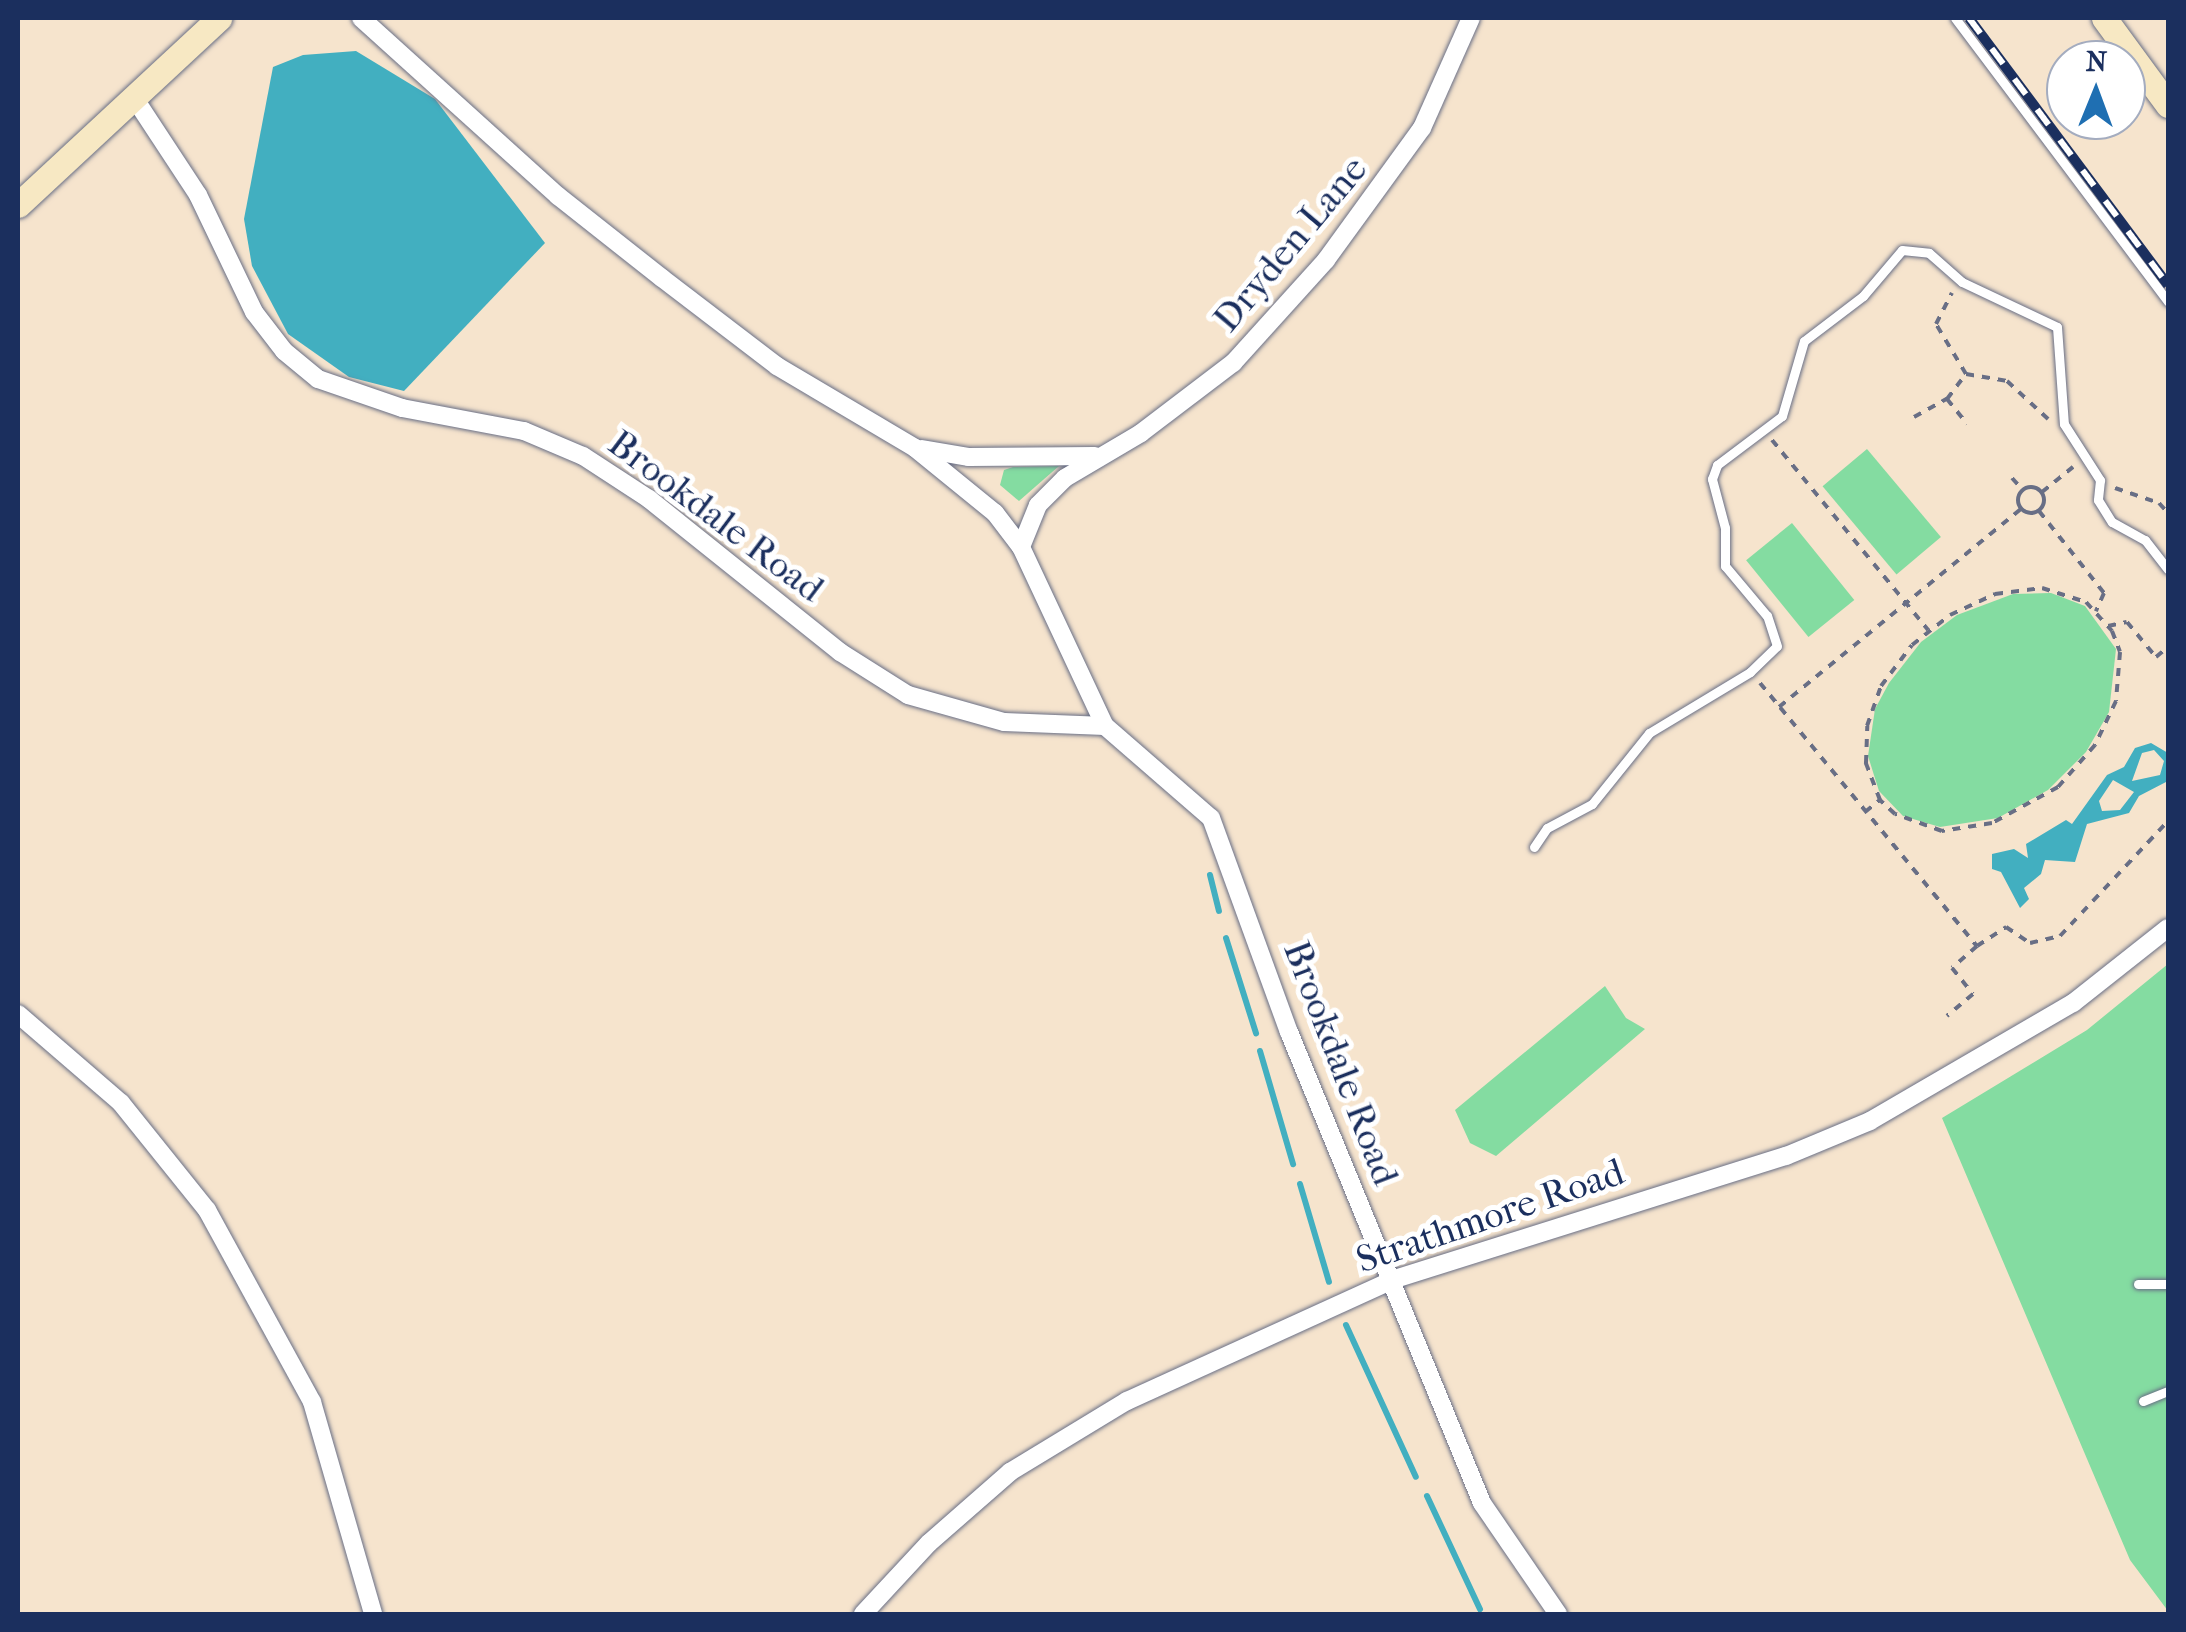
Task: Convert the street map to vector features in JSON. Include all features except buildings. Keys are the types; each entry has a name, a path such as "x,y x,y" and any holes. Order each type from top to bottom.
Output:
{"street":[{"path":"18,204 219,18"},
{"name":"Brookdale Road","path":"361,18 558,196 777,366 915,448 968,486 1021,548 1105,726 1211,818 1289,1032 1482,1502 1558,1614"},
{"name":"Dryden Lane","path":"1021,548 1038,505 1096,456 1141,433 1233,362 1326,260 1422,128 1471,18"},
{"path":"2104,18 2168,106"},
{"name":"Brookdale Road","path":"133,96 198,195 254,312 284,351 318,379 402,408 524,430 584,456 649,499 840,652 908,694 1004,722 1105,726"},
{"name":"Dryden Lane","path":"915,448 969,457 1096,456"},
{"name":"Strathmore Road","path":"863,1614 960,1514 1051,1444 1169,1380 1392,1280 1786,1156 1870,1121 2074,1003 2168,928"},
{"path":"18,1014 121,1104 207,1210 312,1402 373,1614"}],"lane":[{"path":"1954,18 2168,302"},
{"path":"1534,847 1547,828 1592,804 1650,733 1750,672 1777,646 1776,630 1725,566 1725,528 1712,480 1727,457 1766,433 1792,398 1804,341 1864,296 1902,250 1928,253 1960,280 2056,327 2063,412 2084,458 2100,480 2098,500 2112,522 2145,540 2168,569"},
{"path":"2138,1284 2168,1284"},
{"path":"2143,1400 2168,1391"}],"path":[{"path":"1960,280 1936,324 1966,374 2007,381 2044,419 2063,412"},
{"path":"1914,418 1947,399 1966,374"},
{"path":"1947,399 1967,424"},
{"path":"1766,433 1928,630"},
{"path":"2084,458 2042,492 2039,510 2104,593 2096,612"},
{"path":"2012,478 2023,490 2042,492"},
{"path":"2100,480 2168,513"},
{"path":"2021,509 2023,490"},
{"path":"1779,707 2021,509 2039,510"},
{"path":"2016,590 2065,591 2096,612 2108,626 2120,652 2116,701 2095,745 2058,787 2014,815 1968,829 1919,826 1880,800 1866,763 1867,726 1881,686 1928,630 1972,603 2016,590"},
{"path":"2108,626 2127,622 2156,657 2168,647"},
{"path":"1750,672 1977,946"},
{"path":"1866,812 1880,800"},
{"path":"1947,1016 1973,994 1952,968 2006,926 2030,942 2060,936 2168,821"}],"green space":[{"path":"1867,449 1941,537 1896,574 1823,486"},
{"path":"1059,466 1019,501 1000,485 1004,470 1013,467"},
{"path":"1792,523 1854,600 1808,637 1746,560"},
{"path":"2051,593 2085,606 2116,649 2109,712 2086,752 2048,790 1998,818 1940,827 1903,816 1879,791 1868,756 1875,709 1889,683 1921,642 1957,615 2013,594"},
{"path":"2168,964 2168,1611 2130,1560 1942,1118 2087,1030"},
{"path":"1605,986 1626,1018 1645,1029 1496,1156 1470,1143 1455,1110"}],"water":[{"path":"356,51 435,99 545,243 404,391 349,377 288,334 252,266 244,219 273,67 303,55"},
{"path":"2151,743 2168,753 2166,782 2139,796 2129,813 2087,824 2075,862 2045,860 2041,874 2024,888 2029,899 2020,908 2001,872 1992,869 1992,854 2014,849 2028,858 2026,844 2066,820 2072,824 2107,775 2124,767 2135,748","holes":["2154,750 2164,761 2160,775 2132,781 2142,753","2113,780 2134,792 2120,810 2102,811 2099,801"]}],"waterway":[{"path":"1210,875 1219,911"},
{"path":"1226,938 1256,1033"},
{"path":"1260,1051 1293,1164"},
{"path":"1300,1184 1329,1282"},
{"path":"1346,1325 1416,1477"},
{"path":"1427,1496 1480,1609"}],"railway":[{"path":"1969,18 2168,285"}]}
